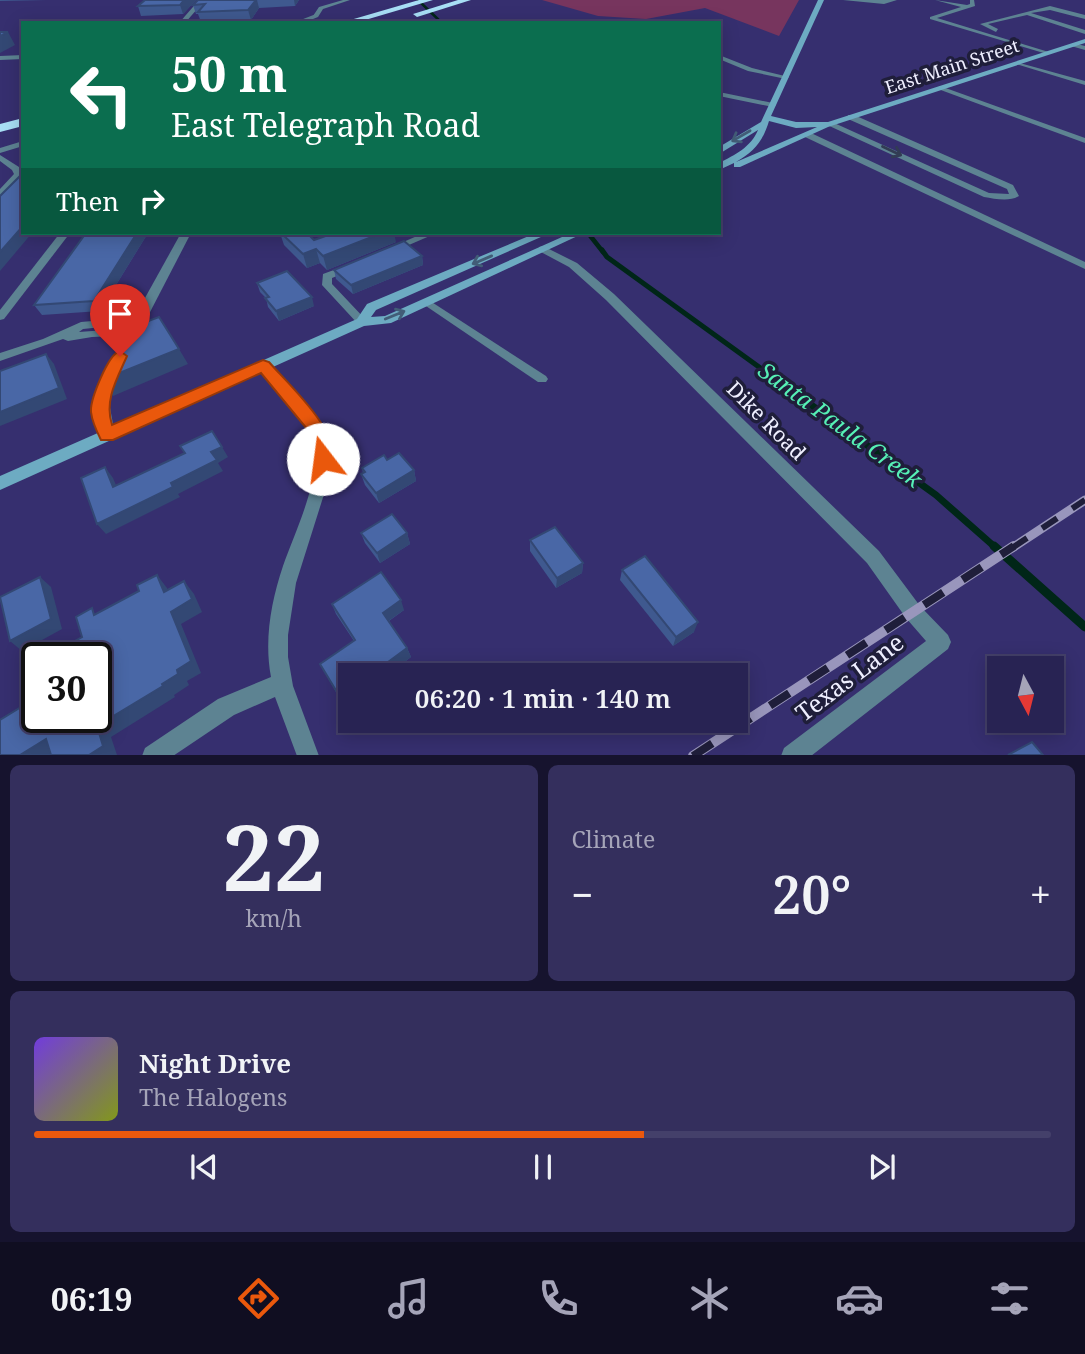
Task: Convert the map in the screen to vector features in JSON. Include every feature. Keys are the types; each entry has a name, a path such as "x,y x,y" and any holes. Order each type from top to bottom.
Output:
{"highway":[{"path":"384,18 429,0"},
{"path":"360,21 401,18 466,0"},
{"path":"0,128 21,123"}],"main road":[{"path":"721,166 751,147 763,132 821,0"},
{"name":"East Main Street","path":"721,172 830,124 1063,49 1085,39"},
{"path":"721,150 766,121"},
{"name":"East Main Street","path":"766,121 796,125 830,124"},
{"path":"362,321 371,307 539,241 569,235"},
{"path":"0,482 362,321 387,320 427,302 539,241"}],"street":[{"path":"184,21 202,0"},
{"path":"302,21 316,16"},
{"path":"0,58 21,57"},
{"path":"107,435 99,412 107,380 185,235"},
{"name":"Dike Road","path":"539,241 573,265 610,297 873,557 913,612 941,642"},
{"path":"263,366 320,433 324,445 312,505 286,585 277,641 280,684 308,755"},
{"name":"Texas Lane","path":"792,755 941,642"},
{"path":"153,755 226,707 280,684"}],"lane":[{"path":"316,16 321,8 348,0"},
{"path":"845,0 884,3 895,0"},
{"path":"937,0 968,7"},
{"path":"972,0 973,5 932,18 1049,53"},
{"path":"1063,49 982,24 1050,8 1085,17"},
{"path":"1025,15 1085,32"},
{"path":"1015,18 1085,39"},
{"path":"1073,45 1085,48"},
{"path":"721,58 750,70 786,77"},
{"path":"1018,62 1085,83"},
{"path":"940,88 1085,141"},
{"path":"721,94 773,105"},
{"path":"830,124 987,195 999,198 1015,195 1010,187 851,117"},
{"path":"808,135 1085,267"},
{"path":"0,151 21,145"},
{"path":"0,157 16,169 18,174 0,194"},
{"path":"0,317 63,235"},
{"path":"377,256 427,235"},
{"path":"362,321 327,285 327,276 365,261"},
{"path":"427,302 542,379"},
{"path":"0,358 47,342 135,326"}],"shaded area":[{"path":"542,0 799,0 779,36 705,8 646,19 598,16"}],"building":[{"path":"145,0 184,0 180,5 138,6"},
{"path":"198,0 256,0 248,10 198,12 205,4 193,5"},
{"path":"21,175 21,228 0,252 0,196"},
{"path":"85,235 136,235 94,301 34,305"},
{"path":"283,235 309,235 314,240 328,235 377,235 323,256 316,249 303,254"},
{"path":"404,241 422,256 351,285 334,270"},
{"path":"287,271 312,297 276,311 257,283"},
{"path":"159,317 179,349 102,380 132,327"},
{"path":"46,354 59,388 0,412 0,371"},
{"path":"212,431 222,447 211,452 217,460 171,483 173,487 97,524 81,478 105,467 113,487 185,453 180,446"},
{"path":"399,453 414,470 376,493 361,474 365,472 362,468 384,455 387,460"},
{"path":"392,514 407,533 377,553 361,533"},
{"path":"555,527 583,563 557,578 530,540"},
{"path":"645,556 698,622 676,637 622,570"},
{"path":"381,572 401,600 383,613 407,648 387,663 338,663 338,694 320,664 355,640 332,604"},
{"path":"157,575 164,592 184,581 192,599 171,612 191,661 177,670 178,674 162,684 163,686 112,717 112,642 73,642 82,637 76,617 92,608 94,615 139,591 137,585"},
{"path":"40,577 51,619 10,641 0,597"},
{"path":"21,707 21,733 99,733 103,746 89,755 51,755 46,739 20,755 0,755 0,720"},
{"path":"1032,742 1043,755 1008,755"}],"waterway":[{"name":"Santa Paula Creek","path":"418,0 440,21"},
{"name":"Santa Paula Creek","path":"590,235 603,252"},
{"name":"Santa Paula Creek","path":"602,250 607,257 781,383"},
{"name":"Santa Paula Creek","path":"778,381 936,495 996,548"},
{"name":"Santa Paula Creek","path":"994,546 1085,627"}],"railway":[{"path":"1012,548 1085,500"},
{"path":"695,755 1014,546"}],"route":[{"path":"120,356 107,380 99,412 107,435 263,366 320,433 324,445 323,459"}]}
